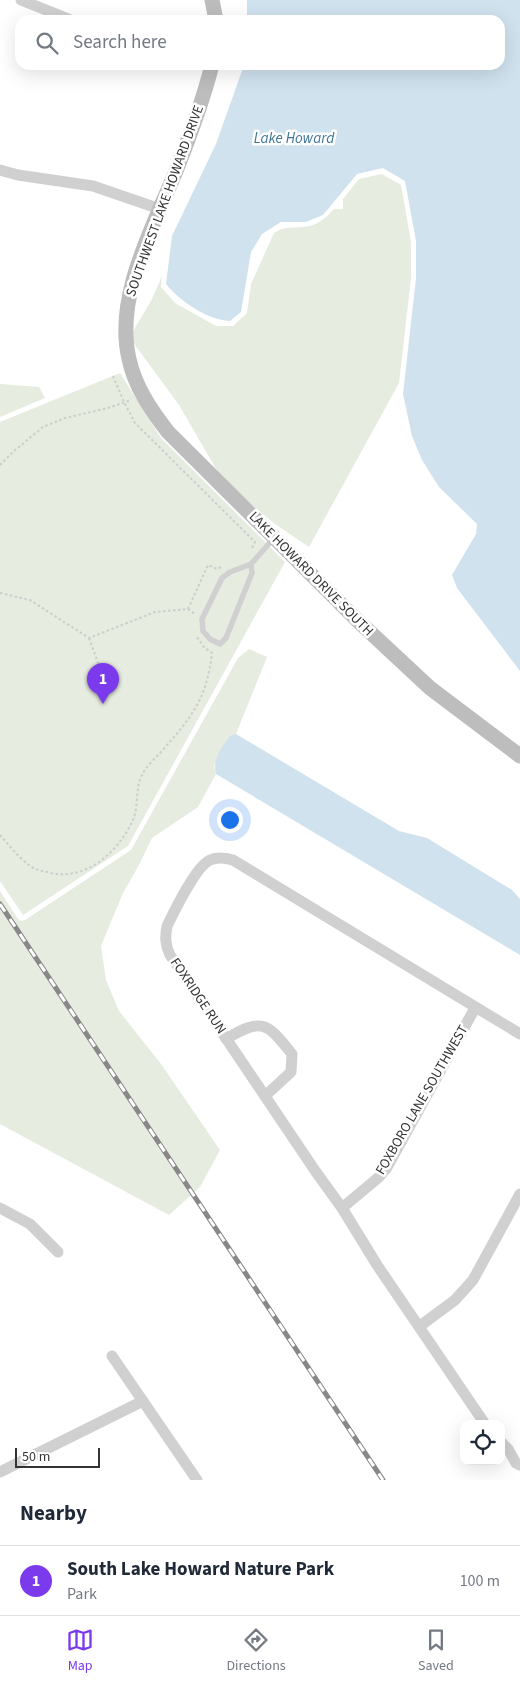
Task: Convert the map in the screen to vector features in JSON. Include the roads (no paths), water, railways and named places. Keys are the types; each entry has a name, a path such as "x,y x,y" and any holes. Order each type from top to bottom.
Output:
{"street":[{"path":"21,0 58,15"},
{"path":"212,0 215,15"},
{"name":"SOUTHWEST LAKE HOWARD DRIVE","path":"131,367 125,319 128,300 136,272 203,98 211,70"},
{"path":"0,170 18,175 93,186 160,209"},
{"name":"LAKE HOWARD DRIVE SOUTH","path":"131,367 143,396 168,432 357,620 430,688 520,756"},
{"name":"FOXRIDGE RUN","path":"482,1420 166,948 167,926 196,873 210,860 223,858 233,860 520,1034"},
{"name":"FOXBORO LANE SOUTHWEST","path":"342,1208 380,1177 386,1169 475,1008"},
{"path":"226,1039 245,1027 266,1027 274,1031 292,1054 291,1072 265,1096"},
{"path":"420,1326 455,1300 467,1287 520,1194"},
{"path":"0,1208 30,1224 58,1252"},
{"path":"112,1356 197,1480"},
{"path":"0,1472 143,1401"},
{"path":"510,1447 516,1463 520,1466"}],"lane":[{"path":"252,564 252,573 226,638 220,644 210,639 203,632 202,619 222,578 230,572 252,564 274,538"}],"water":[{"name":"Lake Howard","path":"247,0 520,0 520,671 457,588 452,575 476,534 477,524 439,487 422,460 412,436 403,394 416,278 416,241 405,181 383,168 357,174 323,215 306,222 281,222 262,234 251,252 241,312 230,321 221,320 203,313 186,303 166,284 172,236 216,144 242,70 505,70 505,15 247,15"},
{"path":"236,734 399,831 427,838 512,890 520,899 520,955 216,774 215,763 219,753 231,735"}],"railway":[{"path":"0,904 383,1480"}],"place":[{"name":"South Lake Howard Nature Park","path":"103,704"}]}
